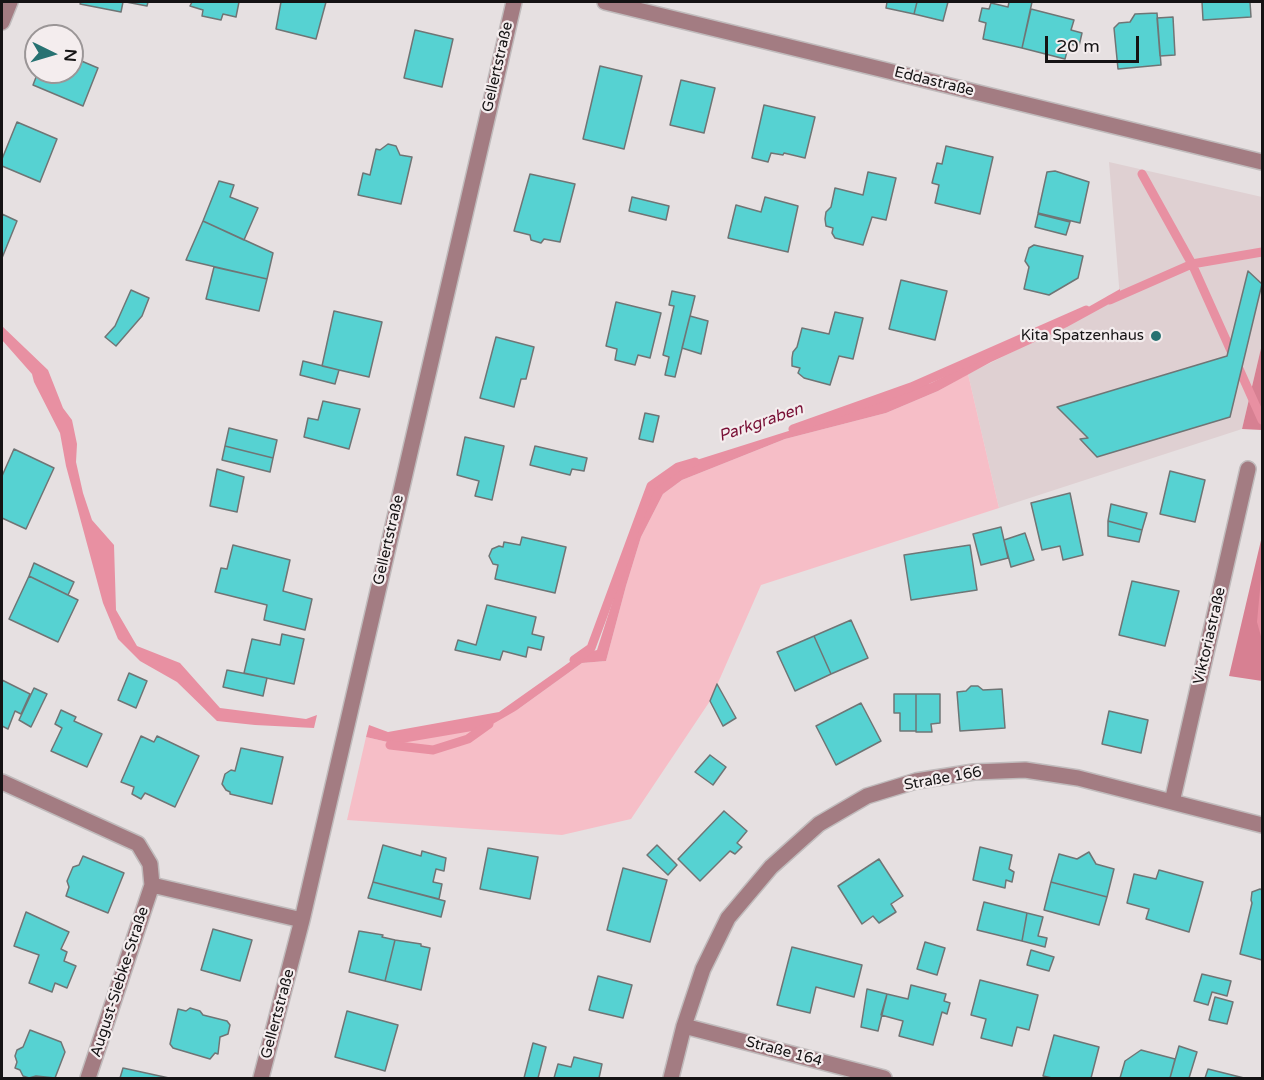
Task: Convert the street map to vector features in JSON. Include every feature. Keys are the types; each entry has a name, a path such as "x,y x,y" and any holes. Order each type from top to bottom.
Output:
{"street":[{"path":"2,22 10,2"},
{"name":"Gellertstraße","path":"261,1078 302,920 514,2"},
{"name":"Eddastraße","path":"605,2 1263,162"},
{"name":"Viktoriastraße","path":"1172,802 1248,469"},
{"name":"Straße 166","path":"671,1078 684,1026 703,969 728,918 771,867 819,824 867,796 916,781 974,772 1025,770 1078,778 1263,825"},
{"path":"2,782 138,844 150,864 152,885 302,920"},
{"name":"August-Siebke-Straße","path":"88,1078 152,885"},
{"name":"Straße 164","path":"684,1026 884,1078"}],"shaded area":[{"name":"Kita Spatzenhaus","path":"1109,162 1262,197 1262,344 1242,429 999,508 968,374 1120,298"},
{"path":"1120,289 1120,298 938,391 886,413 785,439 682,480 663,494 641,537 606,661 582,663 517,710 484,729 396,744 366,737 369,725 388,732 499,712 581,654 597,650 648,490 659,480 687,463 871,405 905,390 931,383 1025,336 1062,325"},
{"path":"2,326 48,370 63,408 72,420 77,444 76,462 92,520 114,545 116,610 137,646 180,663 220,708 306,719 317,715 314,728 217,721 177,682 140,661 118,639 103,603 66,466 60,433 32,374 2,340"},
{"path":"1262,344 1262,430 1242,429"},
{"path":"968,374 999,508 761,585 710,701 631,819 562,835 347,820 366,737 396,744 517,710 582,663 606,661 641,537 663,494 682,480 785,439 886,413 938,391"},
{"path":"1262,536 1262,681 1229,676"},
{"path":"1262,568 1262,640 1257,622"}],"building":[{"path":"81,2 123,2 121,12 80,4"},
{"path":"126,2 148,2 147,6"},
{"path":"192,2 239,2 236,17 223,14 221,20 202,16 203,10 190,6"},
{"path":"281,2 326,2 316,39 276,29"},
{"path":"887,2 917,2 914,14 886,8"},
{"path":"917,2 948,2 943,21 914,14"},
{"path":"1009,2 1032,2 1022,48 983,39 986,23 979,21 982,8 989,9 991,3 1008,7"},
{"path":"1202,2 1250,2 1251,17 1203,20"},
{"path":"1031,9 1074,20 1071,30 1082,33 1079,46 1069,44 1065,59 1022,48"},
{"path":"1157,13 1161,65 1118,69 1114,28 1119,23 1130,22 1135,14"},
{"path":"1173,17 1175,55 1160,56 1157,18"},
{"path":"415,30 453,39 442,87 404,78"},
{"path":"84,62 98,68 83,106 33,85 84,84"},
{"path":"600,66 642,76 624,149 583,139"},
{"path":"681,80 715,88 704,133 670,125"},
{"path":"764,105 815,117 805,158 784,153 783,155 771,153 768,162 752,158"},
{"path":"17,122 57,139 40,182 2,166 2,159"},
{"path":"388,144 396,146 400,155 412,157 401,204 358,195 363,173 370,175 376,149 380,150"},
{"path":"946,146 993,157 980,214 935,203 939,185 932,183 937,163 942,164"},
{"path":"1055,171 1089,182 1080,223 1038,213 1047,172"},
{"path":"868,172 896,178 886,220 872,217 863,245 835,238 832,233 833,228 826,226 825,219 826,212 831,207 835,188 863,195"},
{"path":"530,174 575,184 560,242 544,239 541,243 531,240 530,235 514,231"},
{"path":"219,181 234,185 230,197 258,208 244,240 203,221"},
{"path":"632,197 669,206 666,220 629,211"},
{"path":"765,197 798,206 788,252 728,238 736,205 761,212"},
{"path":"2,214 17,221 2,258"},
{"path":"1038,214 1070,222 1066,235 1035,227"},
{"path":"203,221 273,253 267,279 186,260"},
{"path":"1034,245 1083,256 1078,278 1049,295 1024,289 1029,267 1025,261 1029,248"},
{"path":"214,267 267,279 259,311 206,299"},
{"path":"1248,271 1262,284 1230,417 1097,457 1080,439 1088,438 1057,407 1227,356"},
{"path":"901,280 947,291 935,340 889,329"},
{"path":"131,290 149,298 142,316 116,346 105,337 115,326"},
{"path":"672,291 695,296 675,377 665,375 669,357 663,355 674,306 669,305"},
{"path":"616,302 661,313 650,358 638,355 635,365 615,360 617,349 606,346"},
{"path":"334,311 382,322 369,377 322,366"},
{"path":"835,312 863,318 853,359 839,356 830,385 804,378 798,373 800,368 792,366 792,358 802,328 829,334"},
{"path":"690,316 708,321 701,354 682,348"},
{"path":"496,337 534,347 526,379 521,379 514,407 480,398"},
{"path":"303,361 339,370 335,384 300,375"},
{"path":"323,401 360,409 349,449 304,437 308,418 318,420"},
{"path":"645,413 659,416 653,442 639,439"},
{"path":"229,428 277,440 273,458 225,446"},
{"path":"465,437 504,446 492,500 475,496 479,481 457,475"},
{"path":"225,446 273,458 270,472 222,460"},
{"path":"535,446 587,458 584,471 572,469 570,475 530,465"},
{"path":"14,449 54,468 26,529 2,518 2,476"},
{"path":"217,469 244,477 237,512 210,506"},
{"path":"1170,471 1205,480 1195,522 1160,514"},
{"path":"1070,493 1083,555 1063,560 1060,546 1042,550 1031,503"},
{"path":"1111,504 1147,513 1142,530 1108,521"},
{"path":"1108,521 1142,530 1139,542 1108,536"},
{"path":"1001,527 1008,558 981,565 973,534"},
{"path":"1025,533 1034,560 1011,567 1004,540"},
{"path":"522,537 566,547 555,593 495,579 498,565 493,564 489,556 492,549 503,547 504,542 520,545"},
{"path":"233,545 290,560 283,591 312,599 305,630 264,620 267,605 215,592 221,568 227,569"},
{"path":"970,545 977,590 911,600 904,555"},
{"path":"34,563 74,582 68,595 29,576"},
{"path":"29,576 78,600 58,642 9,619"},
{"path":"1132,581 1179,591 1165,646 1119,635"},
{"path":"487,605 536,617 532,634 544,637 541,650 528,647 526,657 503,651 500,660 455,650 458,640 476,645"},
{"path":"851,620 868,658 831,674 814,636"},
{"path":"282,634 304,639 294,684 244,673 252,639 280,645"},
{"path":"814,636 831,674 795,691 777,652"},
{"path":"227,670 267,678 263,696 223,687"},
{"path":"129,673 147,681 136,708 118,700"},
{"path":"2,680 30,694 21,714 15,711 8,729 2,726"},
{"path":"717,684 736,718 723,726 710,701"},
{"path":"971,686 978,686 983,690 1002,689 1005,728 960,731 957,692 966,691"},
{"path":"34,688 47,694 31,727 19,720"},
{"path":"894,694 916,694 916,731 900,731 900,713 894,713"},
{"path":"916,694 940,694 940,723 931,724 932,732 916,732"},
{"path":"861,703 881,741 836,765 816,726"},
{"path":"61,710 76,717 74,721 102,734 87,767 51,751 62,728 55,724"},
{"path":"1109,711 1148,720 1141,753 1102,744"},
{"path":"141,736 154,742 157,736 199,756 175,807 145,793 141,799 132,794 134,787 121,782"},
{"path":"241,748 283,757 272,804 230,794 222,784 225,774 231,770 235,771"},
{"path":"710,755 726,767 713,785 695,772"},
{"path":"724,811 747,831 737,843 742,847 735,854 730,851 700,881 678,859"},
{"path":"383,845 421,856 422,851 446,858 444,871 436,869 433,882 442,884 439,899 373,882"},
{"path":"657,845 677,865 668,875 647,855"},
{"path":"980,847 1012,855 1009,869 1014,872 1012,882 1006,880 1005,888 973,880"},
{"path":"488,848 538,857 530,899 480,889"},
{"path":"1089,852 1096,864 1114,869 1107,897 1051,882 1059,854 1077,859"},
{"path":"83,856 124,873 108,913 66,896 69,887 67,881 73,867 79,865"},
{"path":"879,859 903,896 891,904 896,912 879,923 873,916 862,924 838,886"},
{"path":"623,868 667,880 650,942 607,930"},
{"path":"1159,870 1203,882 1189,932 1146,919 1149,909 1127,903 1134,874 1156,879"},
{"path":"373,882 445,901 441,917 368,898"},
{"path":"1051,882 1107,897 1099,925 1044,910"},
{"path":"1262,890 1262,960 1240,954 1252,903 1252,892"},
{"path":"984,902 1027,913 1022,941 977,930"},
{"path":"26,912 69,932 61,949 67,952 64,961 76,966 67,988 55,983 52,992 29,983 39,955 14,946"},
{"path":"1027,913 1043,917 1038,936 1047,938 1045,947 1022,941"},
{"path":"213,929 252,940 240,981 201,970"},
{"path":"359,931 383,935 382,937 395,940 385,981 349,972"},
{"path":"395,940 421,944 421,946 430,948 421,990 385,981"},
{"path":"925,942 945,948 937,975 917,969"},
{"path":"792,947 862,965 854,997 816,987 810,1013 777,1005"},
{"path":"1031,950 1054,957 1049,971 1027,965"},
{"path":"1202,974 1231,981 1227,996 1212,992 1208,1005 1194,1001"},
{"path":"598,976 632,985 623,1018 589,1010"},
{"path":"980,980 1038,995 1029,1030 1017,1027 1012,1046 981,1038 986,1019 971,1015"},
{"path":"911,985 946,994 944,1001 950,1003 947,1014 942,1012 933,1045 899,1036 903,1021 881,1015 887,994 908,999"},
{"path":"867,989 887,994 878,1031 861,1027"},
{"path":"1215,997 1233,1002 1227,1024 1209,1020"},
{"path":"190,1008 200,1011 203,1015 227,1021 230,1025 228,1034 220,1037 218,1054 215,1053 210,1059 173,1048 170,1044 178,1009 186,1011"},
{"path":"347,1011 398,1025 385,1071 335,1057"},
{"path":"30,1030 61,1042 65,1052 55,1078 36,1076 29,1078 23,1076 20,1070 15,1068 17,1050 23,1047"},
{"path":"1054,1035 1099,1047 1091,1078 1043,1076"},
{"path":"533,1043 546,1047 538,1078 524,1078"},
{"path":"1179,1046 1197,1052 1189,1078 1170,1078"},
{"path":"1141,1050 1175,1059 1170,1078 1120,1078 1125,1061"},
{"path":"574,1057 602,1064 599,1078 554,1078 558,1064 571,1067"},
{"path":"123,1068 169,1078 120,1078"},
{"path":"1208,1069 1244,1078 1205,1078"}],"waterway":[{"path":"1142,174 1192,264 1262,420"},
{"name":"Parkgraben","path":"1110,300 1192,264 1262,252"},
{"name":"Parkgraben","path":"793,429 911,387 1086,310"},
{"name":"Parkgraben","path":"574,660 591,648 651,486 678,467 695,462"},
{"name":"Parkgraben","path":"390,745 433,750 468,739 489,724"}],"place":[{"name":"Kita Spatzenhaus","path":"1156,336"}]}
